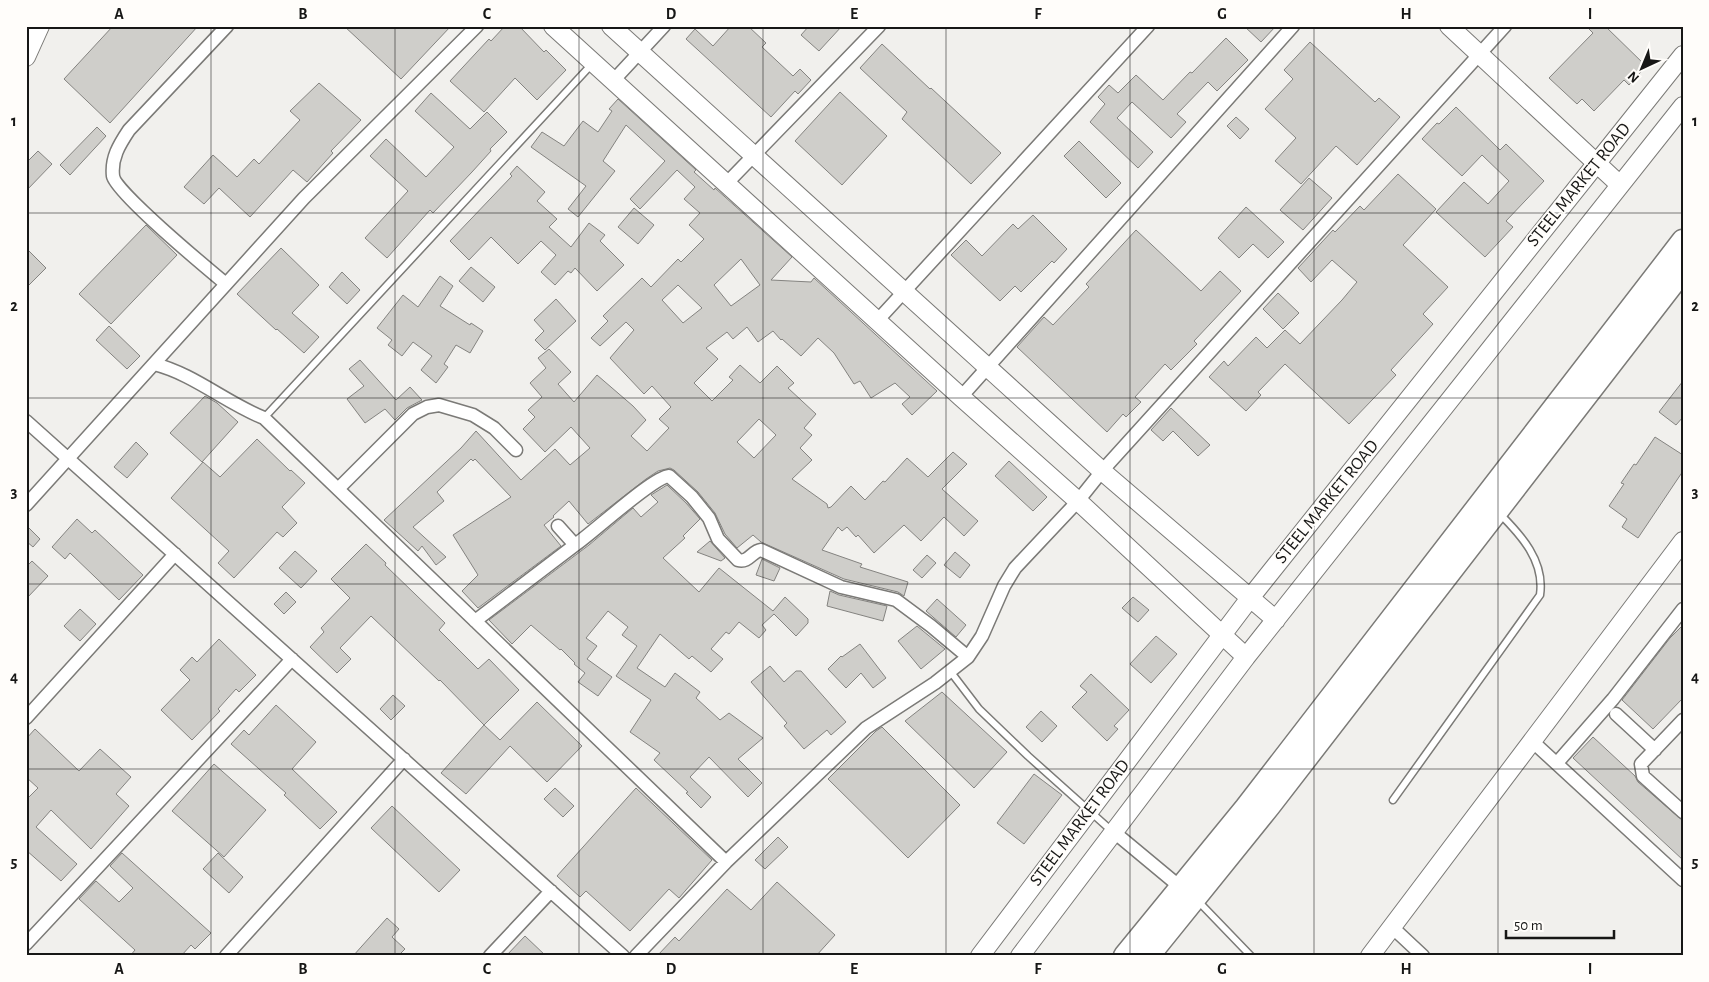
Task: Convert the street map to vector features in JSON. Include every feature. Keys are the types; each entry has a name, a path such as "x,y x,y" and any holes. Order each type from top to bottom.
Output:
{"highway":[{"path":"1148,956 1188,893 1252,800 1683,241"},
{"path":"1125,956 1188,893 1269,806 1683,270"}],"street":[{"path":"26,56 40,26"},
{"path":"226,284 127,197 113,179 113,161 118,148 129,130 227,26"},
{"path":"26,505 304,198 477,26"},
{"path":"553,26 1078,501 1246,657"},
{"path":"611,26 1102,471 1276,620"},
{"path":"613,81 664,26"},
{"path":"726,184 879,26"},
{"path":"877,321 1148,26"},
{"path":"961,397 1293,26"},
{"path":"1448,26 1620,185"},
{"path":"636,956 726,862 866,728 936,683 968,657 982,636 1004,586 1015,568 1078,501 1102,471 1505,26"},
{"name":"STEEL MARKET ROAD","path":"980,956 1250,598 1683,55"},
{"name":"STEEL MARKET ROAD","path":"1020,956 1246,657 1683,106"},
{"path":"154,364 183,373 231,403 264,418 726,862"},
{"path":"338,489 413,414 427,407 439,405 473,415 494,428 516,450"},
{"path":"26,421 624,956"},
{"path":"475,621 591,534 654,482 669,476 692,497 709,518 718,539 738,560 743,562 761,550 841,587 896,600 968,657"},
{"path":"558,526 575,545"},
{"path":"1370,956 1683,541"},
{"path":"26,718 175,554"},
{"path":"1557,763 1613,698 1683,609"},
{"path":"26,944 292,659"},
{"path":"1616,714 1654,750"},
{"path":"1683,720 1640,764 1643,776 1683,812"},
{"path":"1532,741 1683,880"},
{"path":"226,956 404,759"},
{"path":"1114,832 1188,893"},
{"path":"490,956 551,891"},
{"path":"1392,927 1423,956"}],"lane":[{"path":"264,418 593,63"},
{"path":"1393,800 1540,595 1542,583 1537,561 1518,532 1497,511"},
{"path":"950,672 979,708 1028,756 1114,832"},
{"path":"1188,893 1251,956"}],"building":[{"path":"113,26 198,26 110,123 64,79"},
{"path":"344,26 451,26 401,79"},
{"path":"505,26 519,26 544,52 546,50 566,70 537,100 515,78 484,112 450,81 489,39 491,41"},
{"path":"731,26 748,26 766,43 762,47 793,76 800,69 811,80 798,94 795,91 771,117 686,39 695,29 713,46"},
{"path":"809,26 842,26 819,51 801,35"},
{"path":"1244,26 1276,26 1261,42"},
{"path":"1586,26 1605,26 1646,66 1629,85 1624,80 1594,111 1582,99 1577,104 1549,78 1593,33"},
{"path":"1226,38 1248,60 1217,91 1208,82 1177,114 1186,122 1171,138 1132,102 1117,118 1153,152 1138,168 1090,122 1105,104 1098,97 1109,85 1118,93 1136,75 1163,100"},
{"path":"1310,42 1375,102 1379,98 1400,117 1357,165 1336,146 1301,184 1275,161 1296,138 1265,109 1293,79 1284,70"},
{"path":"882,44 1001,153 971,184 902,119 907,112 860,68"},
{"path":"319,83 361,120 331,151 333,153 307,182 293,170 250,217 219,188 204,204 184,187 213,155 237,177 254,159 259,164 300,120 290,111"},
{"path":"840,92 887,136 842,185 795,141"},
{"path":"431,93 470,129 487,112 507,132 433,213 430,210 387,258 365,238 408,191 370,156 386,139 426,177 454,147 415,111"},
{"path":"618,99 696,170 694,172 714,190 715,188 792,257 771,280 811,282 814,278 937,391 912,415 902,404 910,397 895,383 871,398 860,381 854,384 834,353 818,338 801,356 773,331 758,342 747,327 733,339 727,332 706,348 718,359 694,383 712,401 733,380 729,377 740,365 760,383 777,366 794,383 788,388 816,414 804,428 812,435 800,448 812,460 792,479 827,504 828,508 851,486 865,500 907,458 928,477 953,452 967,464 942,489 978,521 964,536 944,517 921,541 904,525 874,553 858,535 856,537 847,527 842,531 838,527 822,550 862,564 860,567 908,582 904,596 898,592 844,579 761,542 753,535 737,548 725,534 715,513 698,492 670,468 658,471 646,479 588,524 569,501 544,525 561,546 478,608 462,591 478,575 453,535 511,497 475,459 473,461 471,459 437,492 444,501 413,527 446,557 436,565 422,546 418,551 384,520 461,448 476,431 521,480 555,449 570,465 590,448 571,427 545,452 523,429 535,417 528,410 542,397 530,383 546,368 538,358 549,349 571,372 558,384 574,402 597,375 633,406 646,420 631,436 647,451 669,428 659,419 671,407 652,386 644,394 610,358 634,330 626,322 600,346 591,338 608,321 603,316 642,278 651,287 678,259 681,262 704,239 689,225 700,213 684,199 695,187 677,170 640,209 630,199 665,161 626,125 603,161 615,171 578,217 568,209 586,186 531,147 542,132 564,146 583,121 598,132 612,111 609,109","holes":["741,259 760,285 731,306 714,285","678,285 702,308 683,323 662,300","759,419 776,435 754,458 737,442"]},
{"path":"1456,107 1500,150 1506,144 1544,181 1506,221 1513,227 1485,257 1436,212 1464,182 1488,204 1509,181 1482,155 1462,176 1422,139"},
{"path":"1236,117 1249,129 1240,139 1227,126"},
{"path":"97,127 106,136 70,175 60,165"},
{"path":"1079,141 1121,183 1106,198 1064,156"},
{"path":"38,151 52,164 26,191 26,163"},
{"path":"517,166 545,192 537,201 557,219 549,227 571,247 589,223 605,235 600,241 624,265 597,291 575,268 571,273 568,271 555,285 541,272 556,255 541,241 518,264 491,237 469,260 450,241 512,176 510,174"},
{"path":"1398,174 1436,209 1403,245 1448,287 1423,314 1433,324 1391,370 1396,375 1349,424 1285,364 1258,392 1261,395 1246,411 1209,377 1224,361 1228,366 1256,337 1267,348 1285,330 1300,344 1342,300 1357,282 1332,260 1311,282 1298,268 1333,230 1335,232 1360,206 1364,210"},
{"path":"1309,178 1332,198 1303,230 1280,210"},
{"path":"1246,207 1284,242 1268,258 1253,244 1239,258 1218,238"},
{"path":"634,208 654,225 638,244 618,227"},
{"path":"1033,215 1067,249 1021,292 1015,286 1000,301 951,255 966,240 982,256 1013,224 1018,229"},
{"path":"146,225 177,255 111,324 79,294"},
{"path":"1136,230 1201,291 1220,271 1241,291 1194,341 1197,344 1171,370 1165,364 1135,397 1141,402 1126,417 1123,414 1107,432 1017,347 1044,317 1053,325 1089,287 1086,284"},
{"path":"26,248 46,268 26,288"},
{"path":"281,248 319,285 292,313 319,337 304,353 237,294"},
{"path":"471,267 495,287 483,302 459,281"},
{"path":"342,272 360,290 347,304 329,287"},
{"path":"440,276 453,286 440,306 483,331 470,353 456,345 444,364 448,367 436,383 421,370 432,356 413,342 402,356 388,345 392,340 377,328 403,295 418,307"},
{"path":"1278,293 1299,313 1283,329 1263,309"},
{"path":"556,299 576,321 545,350 535,340 544,331 534,320"},
{"path":"109,326 140,356 127,369 96,340"},
{"path":"360,360 396,400 410,387 422,400 407,408 395,420 385,409 365,423 347,399 364,386 349,369"},
{"path":"1683,381 1683,417 1676,425 1659,412"},
{"path":"205,396 217,403 238,422 202,462 170,433"},
{"path":"1171,408 1210,445 1198,456 1173,431 1163,441 1151,430"},
{"path":"1655,437 1683,455 1683,471 1638,538 1622,527 1627,519 1609,506 1624,484 1621,483"},
{"path":"257,439 305,483 282,507 297,523 283,537 277,532 234,578 218,563 229,551 171,498 203,462 220,477"},
{"path":"136,442 148,454 127,478 114,467"},
{"path":"1009,461 1047,497 1033,511 995,476"},
{"path":"667,485 700,519 683,536 685,538 663,558 699,592 719,568 773,611 785,597 808,619 808,623 796,636 774,614 762,625 766,630 759,638 739,622 729,634 726,632 711,649 723,659 711,672 692,656 689,659 660,634 637,668 665,687 675,673 700,692 696,698 720,720 729,713 763,738 738,759 762,783 748,797 709,757 690,777 711,797 701,808 686,793 688,792 654,760 660,753 630,732 651,700 616,676 637,646 622,635 628,627 608,611 586,638 597,646 587,659 612,677 598,696 578,682 585,673 561,649 531,625 512,644 489,620 589,545 633,508 641,517 658,502 651,495"},
{"path":"77,519 92,533 95,530 143,575 119,600 70,553 65,559 52,547"},
{"path":"26,525 40,539 33,547 26,541"},
{"path":"710,541 725,558 721,561 697,552"},
{"path":"366,544 445,623 439,630 478,669 489,659 519,690 484,725 440,680 371,616 340,648 351,659 337,673 310,647 324,632 321,628 350,598 331,579"},
{"path":"295,551 317,571 301,588 279,568"},
{"path":"955,552 970,565 960,578 944,565"},
{"path":"927,555 936,563 922,578 913,570"},
{"path":"762,559 780,568 774,581 756,575"},
{"path":"32,561 48,576 26,599 26,567"},
{"path":"830,591 839,595 887,606 883,621 827,606"},
{"path":"286,592 296,602 284,614 274,604"},
{"path":"1133,597 1149,610 1138,622 1122,608"},
{"path":"937,599 966,625 956,637 926,611"},
{"path":"80,609 96,624 80,641 64,626"},
{"path":"1683,625 1683,698 1653,729 1622,700 1670,638"},
{"path":"917,626 945,649 921,669 898,641"},
{"path":"1156,636 1177,654 1151,683 1130,664"},
{"path":"219,639 256,675 239,692 236,689 218,709 220,711 192,740 161,710 190,680 180,670 192,657 197,662"},
{"path":"860,644 886,678 873,688 861,673 846,688 828,669 841,656"},
{"path":"770,666 784,682 796,671 801,671 846,722 831,735 827,730 804,749 784,726 787,723 751,682"},
{"path":"1091,674 1129,710 1114,726 1118,729 1107,741 1072,707 1087,692 1080,686"},
{"path":"942,692 1007,752 974,788 905,721"},
{"path":"393,695 405,706 391,720 380,709"},
{"path":"537,702 582,746 547,782 510,746 466,794 441,773 484,725 500,740"},
{"path":"276,705 316,742 292,769 337,812 320,829 284,795 286,793 231,744 244,730 249,735"},
{"path":"1041,711 1057,726 1042,742 1026,727"},
{"path":"882,727 960,805 908,858 828,779"},
{"path":"35,729 79,771 100,749 131,777 116,794 129,806 91,849 51,810 36,827 77,864 61,881 26,850 26,800 38,788 26,777 26,739"},
{"path":"1593,737 1635,776 1638,782 1683,821 1683,860 1573,758"},
{"path":"214,764 266,810 224,857 172,811"},
{"path":"1034,774 1062,795 1024,844 997,823"},
{"path":"555,788 574,806 563,817 544,799"},
{"path":"636,788 712,860 679,898 669,889 630,931 586,891 580,897 557,876"},
{"path":"392,806 460,870 439,892 371,828"},
{"path":"778,837 788,847 765,869 755,860"},
{"path":"122,853 211,933 195,949 191,945 181,956 130,956 135,950 79,899 96,881 119,902 133,888 110,866"},
{"path":"218,853 243,877 229,893 203,869"},
{"path":"777,882 835,935 816,956 657,956 675,937 679,941 727,889 751,910"},
{"path":"387,918 399,929 392,937 405,949 398,956 353,956"},
{"path":"525,936 546,956 506,956"}]}
